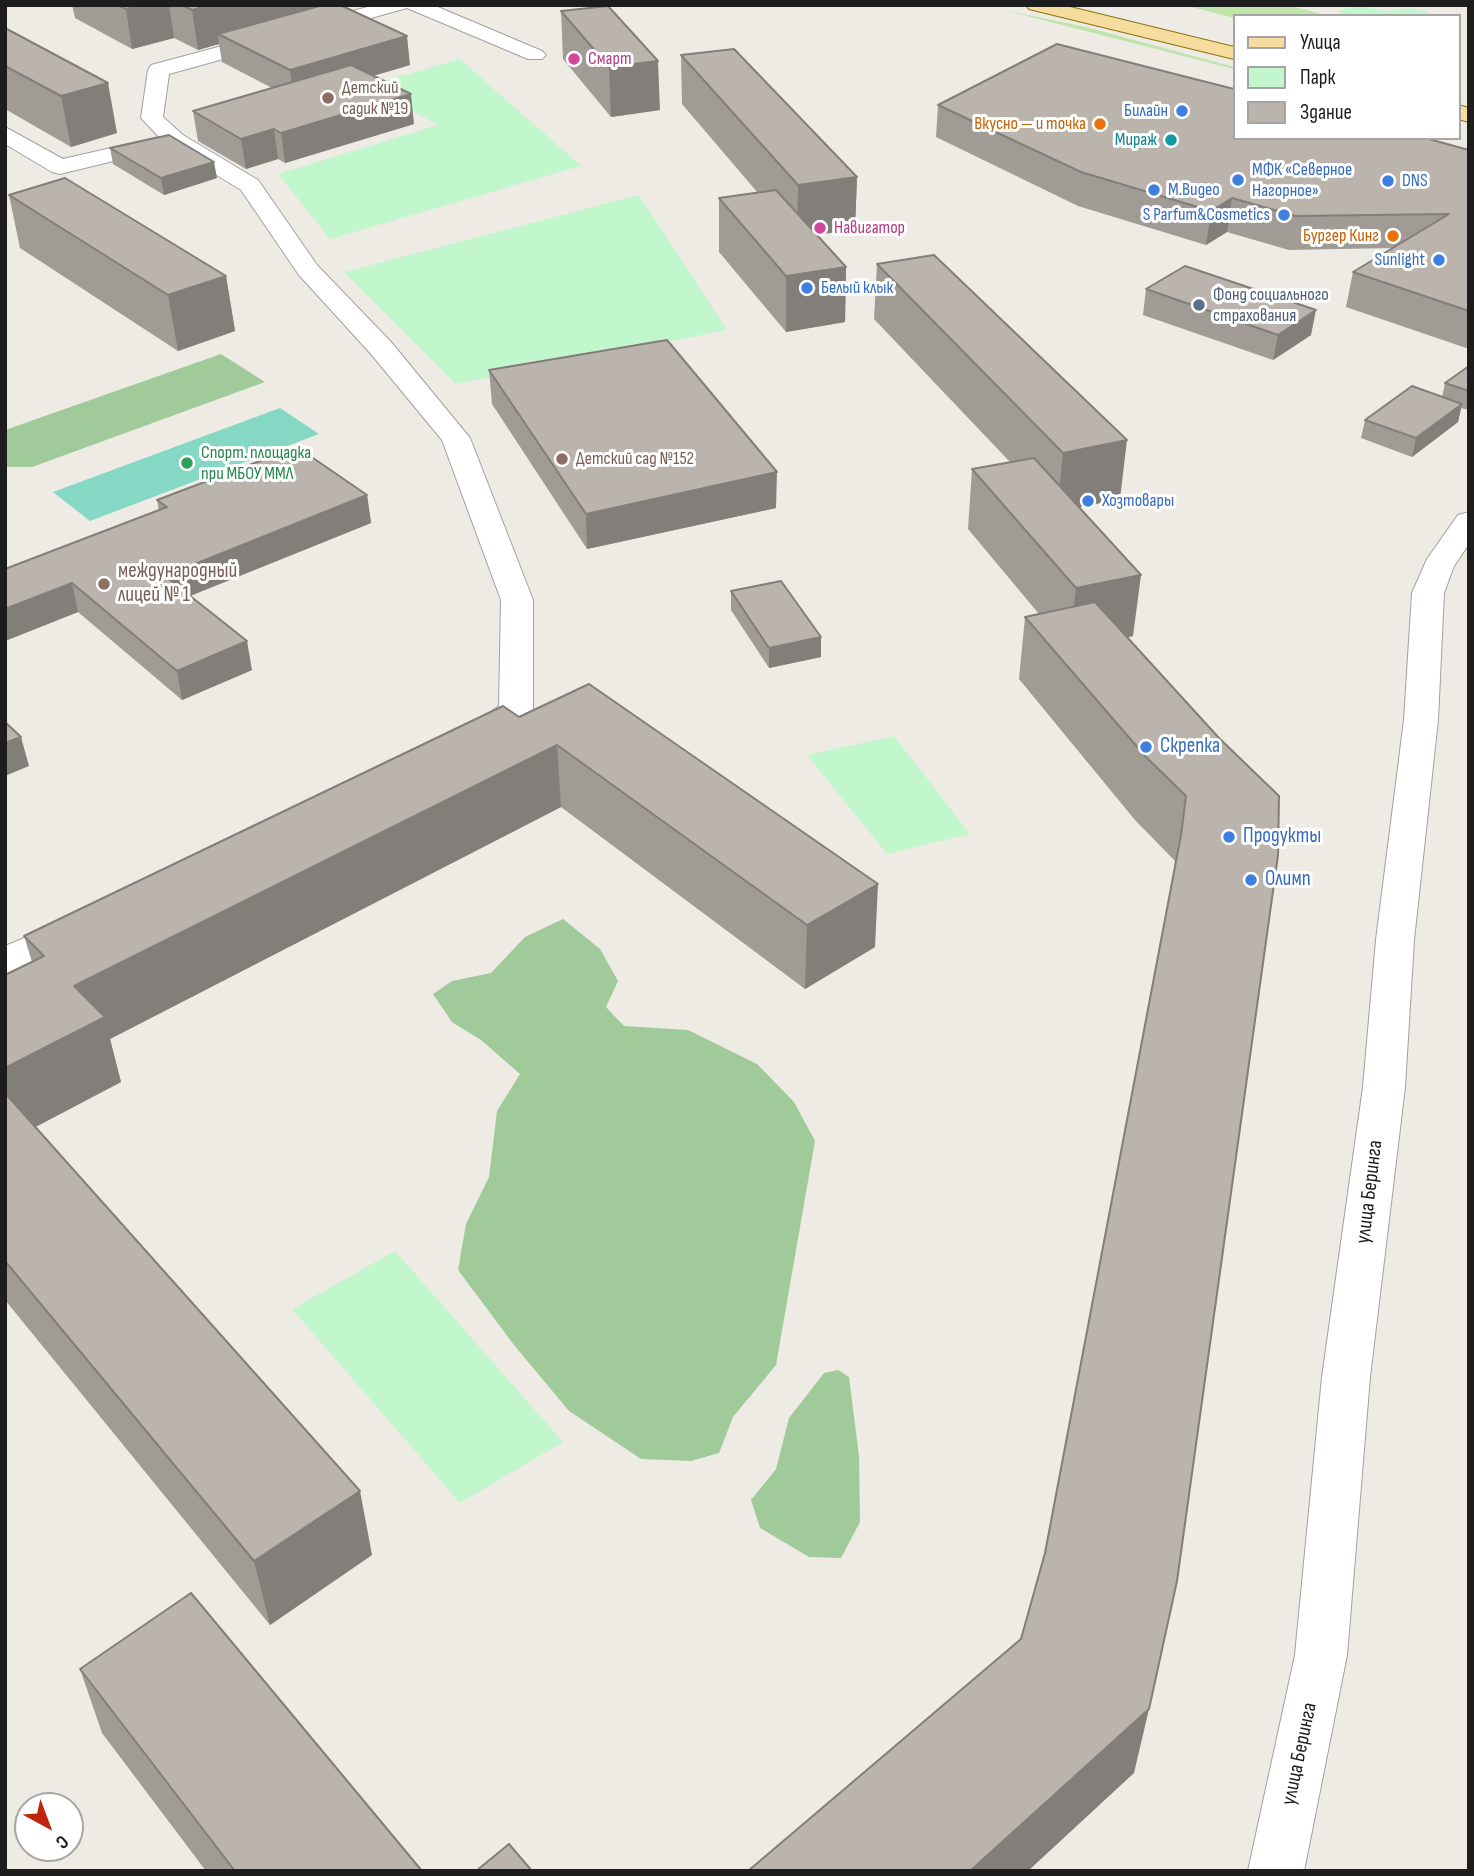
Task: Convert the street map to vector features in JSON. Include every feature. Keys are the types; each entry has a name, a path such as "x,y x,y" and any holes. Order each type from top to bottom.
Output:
{"main road":[{"path":"1036,5 1232,53"},
{"path":"1107,5 1232,36"}],"street":[{"path":"399,5 159,70 152,118 175,140 250,185 308,270 381,348 456,439 517,600 516,710 478,739 440,757"},
{"path":"415,5 536,55"},
{"path":"5,134 60,167 175,140"},
{"name":"улица Беринга","path":"1276,1871 1321,1655 1346,1377 1384,1087 1395,940 1421,720 1428,593 1438,566 1469,520"},
{"path":"5,961 101,919"}],"green space":[{"path":"1184,5 1288,5 1322,14 1232,14 1232,17"},
{"path":"1355,5 1387,11 1410,8 1427,12 1344,14 1336,12"},
{"path":"1004,10 1090,28 1232,68"},
{"path":"460,59 581,166 330,239 278,174 438,125 367,86"},
{"path":"639,195 727,330 456,384 344,272"},
{"path":"221,354 265,382 32,467 5,467 5,430"},
{"name":"Спорт. площадка при МБОУ ММЛ","path":"280,408 319,434 90,521 53,492"},
{"path":"894,736 970,834 887,854 807,755"},
{"path":"563,919 600,949 618,981 606,1007 624,1026 688,1030 757,1064 794,1102 815,1141 776,1365 733,1417 719,1453 691,1461 641,1459 569,1411 514,1345 458,1270 466,1224 489,1177 497,1111 520,1074 481,1040 452,1022 433,994 452,981 491,973 525,937"},
{"path":"395,1251 563,1442 460,1503 292,1309"},
{"path":"838,1370 849,1377 859,1456 860,1522 841,1558 809,1557 760,1528 751,1500 776,1469 789,1418 824,1373"}],"building":[{"path":"117,5 142,5 126,9"},
{"path":"182,5 211,5 192,10"},
{"path":"323,5 340,5 407,36 290,70 218,34"},
{"path":"608,6 658,61 609,67 561,11"},
{"path":"5,28 108,83 61,96 5,66"},
{"name":"МФК «Северное Нагорное»","path":"1057,44 1232,88 1232,140 1432,140 1469,150 1469,311 1353,272 1449,214 1295,216 1232,198 1211,211 1081,172 938,105"},
{"path":"734,49 857,177 798,185 681,55"},
{"path":"351,65 411,94 281,133 274,129 241,139 193,111"},
{"path":"169,135 214,162 161,178 110,148"},
{"path":"65,178 226,276 168,295 9,195"},
{"path":"776,190 846,267 786,276 719,198"},
{"path":"934,255 1127,440 1063,453 877,264"},
{"path":"1185,266 1316,310 1278,335 1146,289"},
{"path":"667,340 777,472 586,514 489,370"},
{"path":"1469,366 1469,391 1445,383"},
{"path":"1412,386 1462,404 1416,438 1365,420"},
{"path":"297,447 367,495 165,576 247,641 177,671 72,583 5,609 5,569 167,507 157,500"},
{"path":"1034,458 1141,575 1076,588 972,469"},
{"path":"781,581 821,637 769,648 731,591"},
{"path":"1095,602 1219,738 1279,796 1278,855 1177,1581 1149,1709 970,1871 748,1871 1021,1639 1045,1553 1181,835 1186,796 1145,756 1025,617"},
{"path":"589,684 878,884 807,925 557,745 74,986 105,1017 5,1068 5,975 44,956 24,936 503,706 519,717"},
{"path":"5,722 21,737 5,743"},
{"path":"5,1093 360,1491 254,1561 5,1261"},
{"path":"191,1593 422,1871 235,1871 80,1669"},
{"path":"509,1844 532,1871 476,1871"}],"place":[{"name":"Смарт","path":"574,59"},
{"name":"Детский садик №19","path":"328,98"},
{"name":"Билайн","path":"1182,111"},
{"name":"Вкусно — и точка","path":"1100,124"},
{"name":"Мираж","path":"1171,140"},
{"name":"МФК «Северное Нагорное»","path":"1238,180"},
{"name":"DNS","path":"1388,181"},
{"name":"М.Видео","path":"1154,190"},
{"name":"S Parfum&Cosmetics","path":"1284,215"},
{"name":"Навигатор","path":"820,228"},
{"name":"Бургер Кинг","path":"1393,236"},
{"name":"Sunlight","path":"1439,260"},
{"name":"Белый клык","path":"807,288"},
{"name":"Фонд социального страхования","path":"1199,305"},
{"name":"Детский сад №152","path":"562,459"},
{"name":"Спорт. площадка при МБОУ ММЛ","path":"187,463"},
{"name":"Хозтовары","path":"1088,501"},
{"name":"международный лицей № 1","path":"104,584"},
{"name":"Скрепка","path":"1146,747"},
{"name":"Продукты","path":"1229,837"},
{"name":"Олимп","path":"1251,880"}]}
